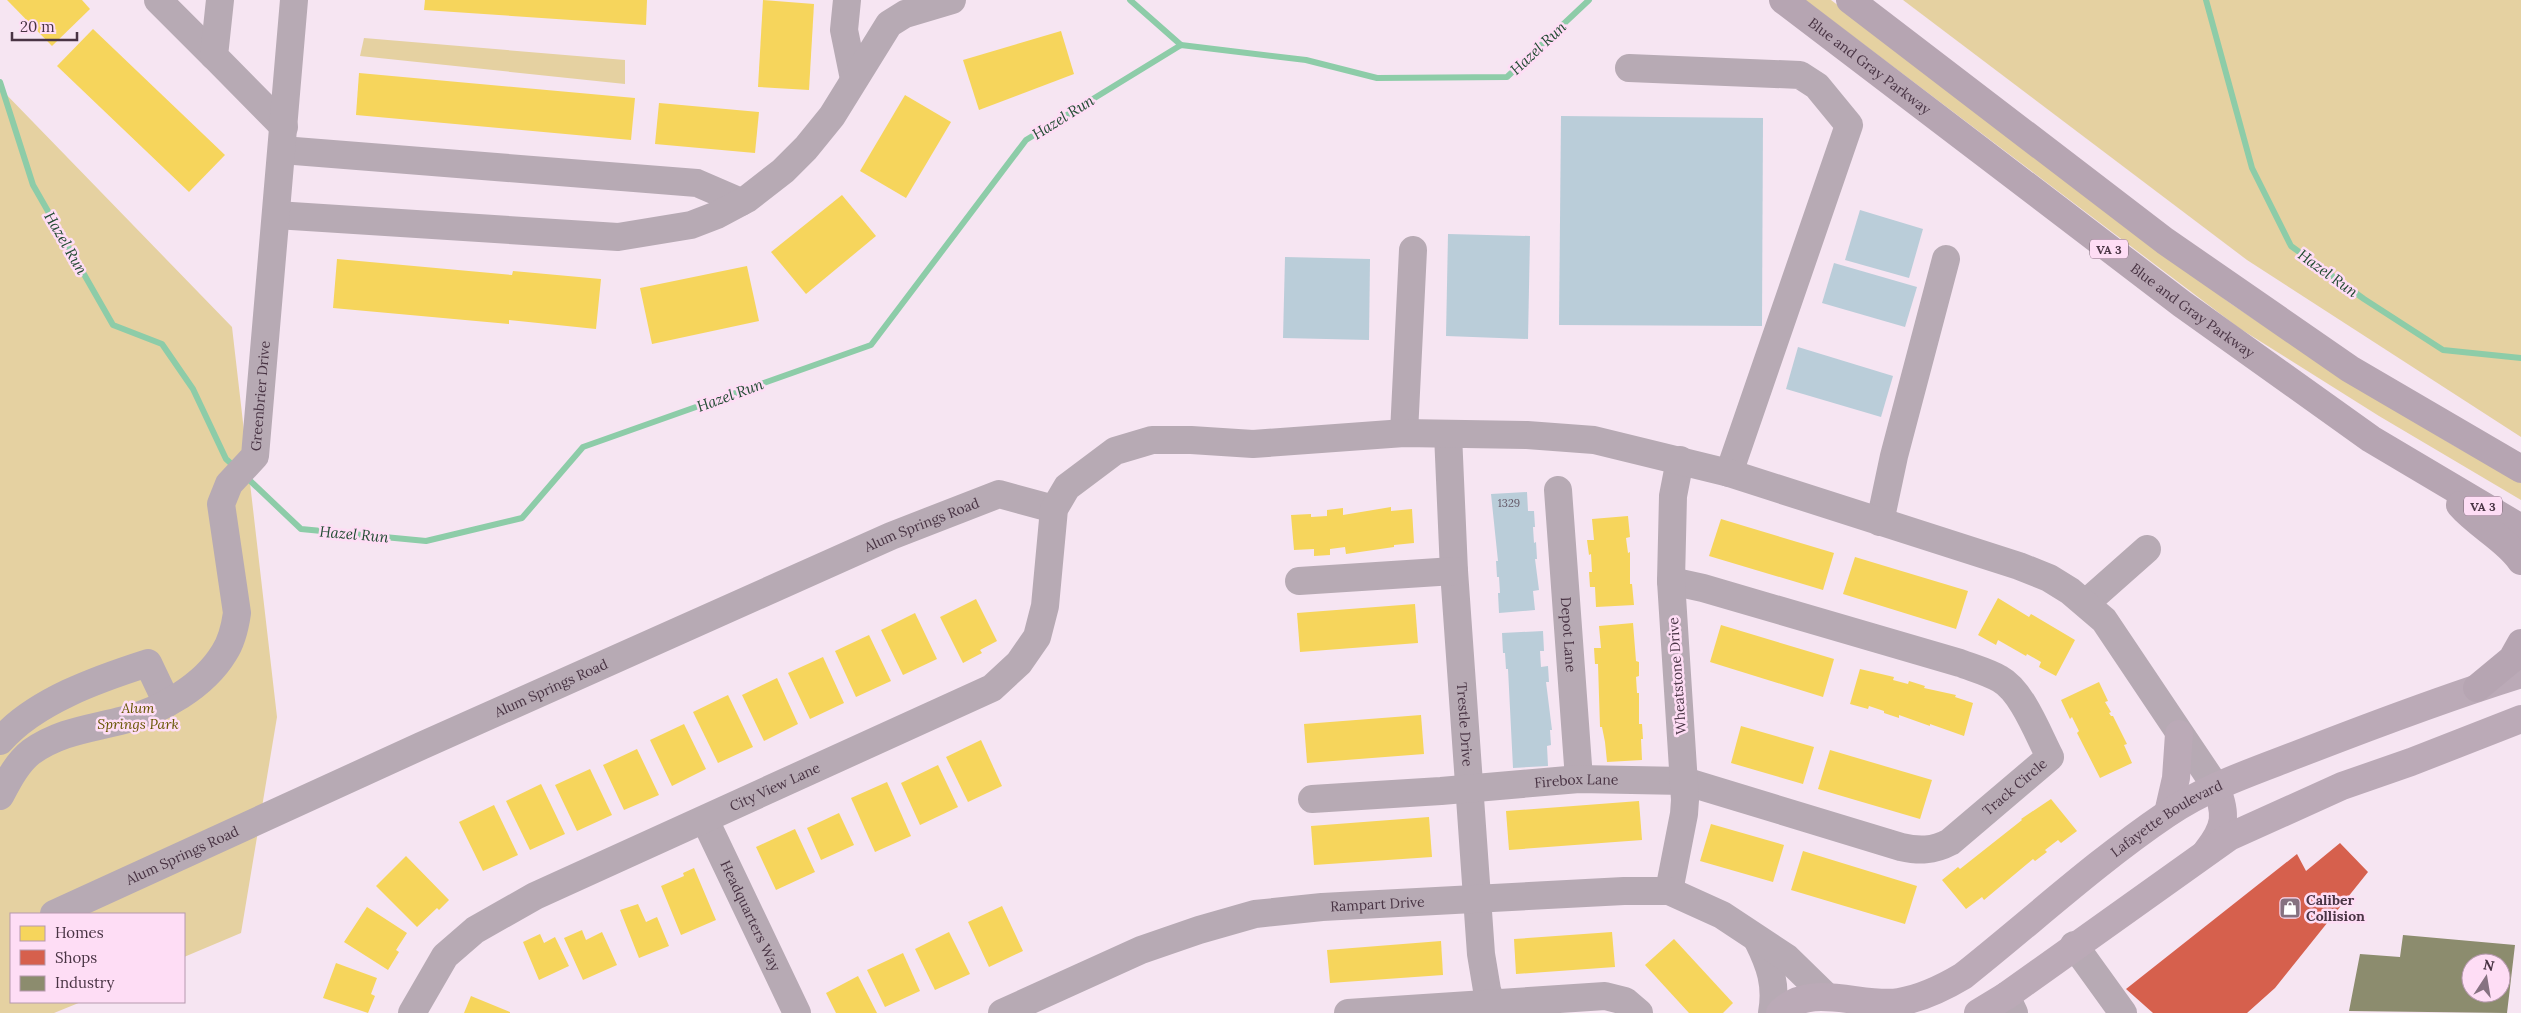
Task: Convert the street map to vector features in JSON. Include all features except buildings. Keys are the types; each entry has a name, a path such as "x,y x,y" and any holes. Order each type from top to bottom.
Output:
{"highway":[{"name":"Blue and Gray Parkway","path":"1783,0 2182,304 2371,439 2521,528"},
{"path":"1850,0 2165,241 2350,369 2521,469"},
{"path":"2444,484 2464,510 2483,528 2510,548 2521,561"},
{"path":"2477,688 2512,658 2521,643"}],"main road":[{"name":"Lafayette Boulevard","path":"1780,1013 1793,1004 1809,998 1844,1003 1878,1004 1898,1002 1941,990 1963,976 2117,851 2168,813 2216,787 2477,688 2521,674"},
{"path":"1978,1013 2010,1005 2074,945 2206,852 2243,829 2342,786 2411,762 2521,719"},
{"path":"2168,813 2176,778 2179,734"},
{"path":"2206,852 2216,840 2224,820 2224,810 2216,787"}],"street":[{"path":"158,0 214,56 283,138 697,183 741,202"},
{"path":"214,56 220,0"},
{"name":"Greenbrier Drive","path":"0,796 14,771 30,753 56,738 83,728 152,712 199,682 224,654 234,630 237,613 221,504 229,484 255,456 294,0"},
{"path":"847,0 844,30 854,79"},
{"path":"276,215 618,238 691,225 717,215 741,202 783,171 806,148 832,116 854,79 889,12 905,14 952,0"},
{"path":"1629,68 1800,75 1817,86 1849,125 1729,473"},
{"path":"1404,433 1413,250"},
{"path":"1880,522 1894,456 1946,259"},
{"path":"1054,509 1067,487 1095,465 1115,451 1152,440 1191,440 1254,444 1404,433 1527,435 1594,440 1680,460 1729,473 2019,566 2049,578 2086,602 2104,620 2216,787"},
{"name":"Trestle Drive","path":"1448,434 1454,571 1481,954 1487,990 1493,1008"},
{"name":"Wheatstone Drive","path":"1669,891 1684,814 1684,781 1671,581 1673,496 1680,460"},
{"name":"Depot Lane","path":"1558,490 1579,779"},
{"name":"Alum Springs Road","path":"56,913 430,742 891,536 999,494 1054,509"},
{"name":"City View Lane","path":"412,1013 445,956 476,930 535,896 992,688 1020,663 1037,637 1046,606 1054,509"},
{"path":"2086,602 2147,549"},
{"path":"1299,581 1454,571"},
{"name":"Track Circle","path":"1671,581 1703,588 1960,663 2001,679 2018,696 2050,757 1950,842 1939,848 1926,850 1901,847 1684,781"},
{"path":"0,741 26,717 97,680 148,663 168,703"},
{"name":"Firebox Lane","path":"1312,799 1579,779 1684,781"},
{"name":"Headquarters Way","path":"705,820 797,1013"},
{"name":"Rampart Drive","path":"1002,1013 1141,950 1199,930 1255,914 1322,907 1624,891 1669,891 1722,915 1758,941 1788,958 1844,1003"},
{"path":"1758,941 1773,976 1774,1000 1772,1013"},
{"path":"2074,945 2123,1013"},
{"path":"1359,1013 1493,1008 1611,996 1625,1001 1639,1013"}],"green space":[{"path":"1805,0 1831,0 2230,303 2321,364 2453,445 2521,483 2521,500 2379,416 2239,328"},
{"path":"1903,0 2521,0 2521,437 2247,260"},
{"path":"364,38 625,60 625,84 360,56"},
{"name":"Alum Springs Park","path":"0,88 232,327 277,717 241,933 185,957 185,913 10,913 10,1003 79,1003 54,1013 0,1013"}],"waterway":[{"path":"1130,0 1181,45"},
{"name":"Hazel Run","path":"244,475 301,529 426,541 522,518 583,447 871,345 1026,140 1181,45 1306,60 1377,78 1507,77 1589,0"},
{"name":"Hazel Run","path":"2206,0 2252,168 2291,246 2364,299 2443,350 2521,358"},
{"name":"Hazel Run","path":"0,82 33,185 113,325 162,344 193,389 226,459 235,467"}],"place":[{"name":"Caliber Collision","path":"2290,908"}]}
